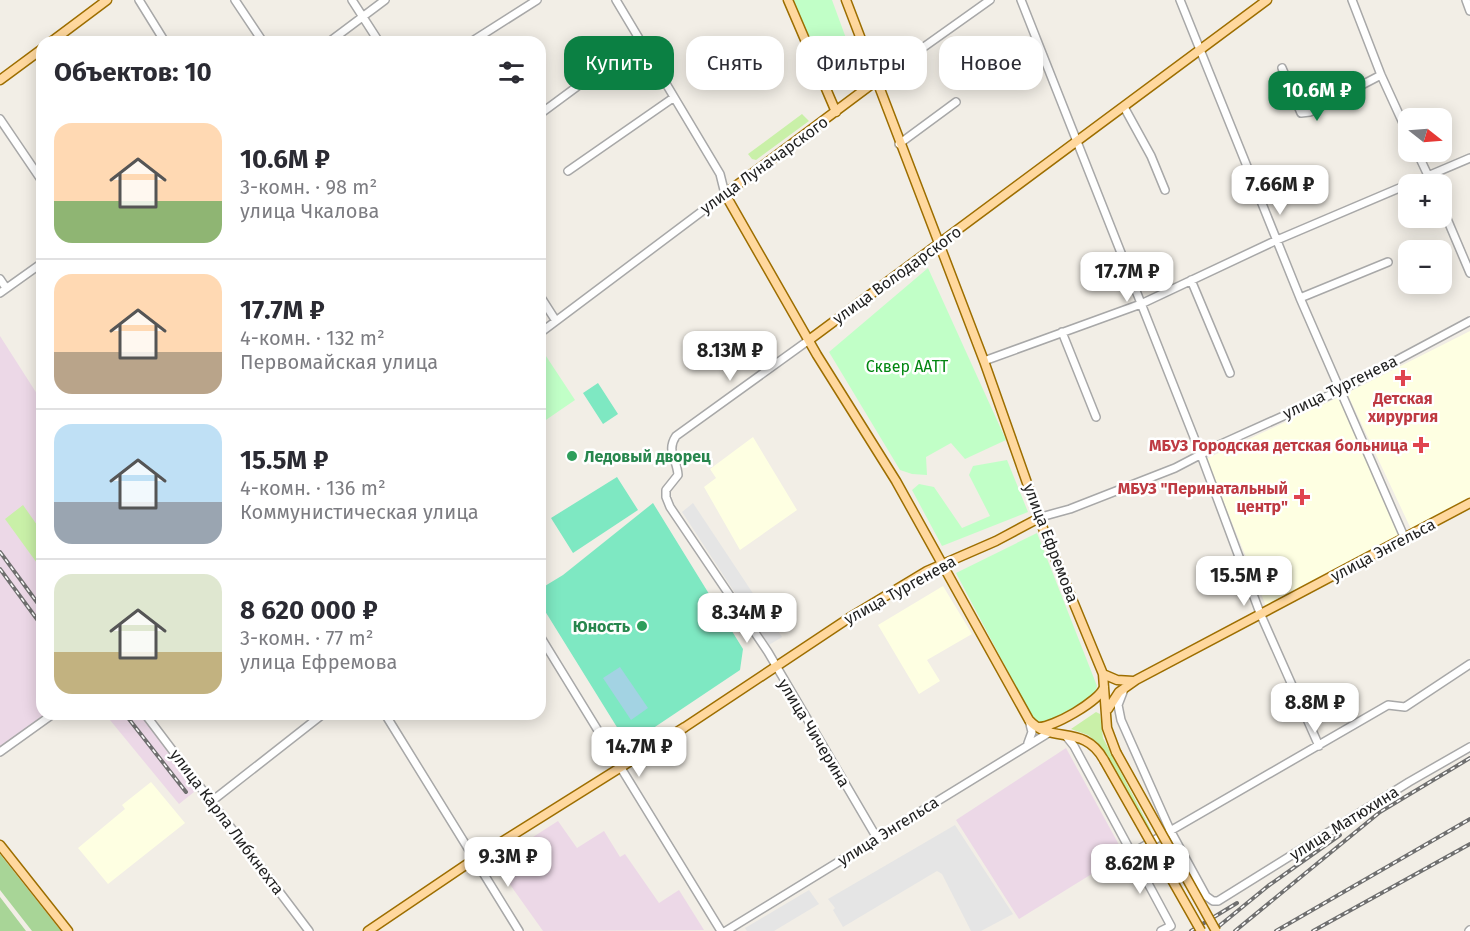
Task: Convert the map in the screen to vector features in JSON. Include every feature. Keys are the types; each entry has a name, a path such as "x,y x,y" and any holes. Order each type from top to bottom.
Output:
{"main road":[{"path":"59,36 107,0"},
{"path":"788,0 836,112"},
{"name":"улица Ефремова","path":"846,0 859,36"},
{"name":"улица Володарского","path":"809,340 1268,0"},
{"path":"0,80 36,53"},
{"name":"улица Луначарского","path":"724,194 864,90"},
{"name":"улица Ефремова","path":"879,90 1103,675 1109,735 1116,752 1216,931"},
{"path":"724,194 809,340 896,481 1032,723 1050,732 1088,741 1104,760 1201,931"},
{"name":"улица Энгельса","path":"1106,715 1116,695 1136,680 1260,613 1406,539 1470,503"},
{"name":"улица Тургенева","path":"368,931 476,858 775,666 942,563 994,542 1041,517"},
{"path":"1032,723 1051,725 1099,697 1104,687 1103,675 1117,680 1136,680"},
{"path":"0,845 68,931"}],"street":[{"path":"139,0 161,36"},
{"path":"235,0 258,36"},
{"path":"352,0 375,36"},
{"path":"337,36 385,0"},
{"path":"480,36 537,0"},
{"path":"616,0 638,36"},
{"name":"улица Луначарского","path":"927,45 990,0"},
{"path":"1021,0 1201,455 1260,613 1319,746"},
{"path":"1180,0 1300,298 1406,539"},
{"path":"1352,0 1398,112"},
{"path":"1466,0 1470,11"},
{"path":"1282,68 1301,113 1310,112 1381,75"},
{"path":"546,110 572,90"},
{"path":"668,90 720,174 724,194"},
{"path":"568,171 673,98"},
{"path":"899,144 956,102"},
{"path":"1124,107 1151,156 1165,190"},
{"path":"0,119 36,172"},
{"path":"1433,174 1470,158"},
{"path":"984,361 1141,304 1277,240 1398,189"},
{"name":"улица Луначарского","path":"546,328 724,194"},
{"path":"1451,228 1470,273"},
{"path":"1300,298 1388,262"},
{"path":"0,279 3,290 36,267"},
{"path":"1191,280 1230,373"},
{"path":"546,305 556,321"},
{"name":"улица Тургенева","path":"1041,517 1070,509 1201,455 1341,390 1470,321"},
{"path":"1062,332 1096,417"},
{"name":"улица Володарского","path":"671,444 676,436 809,340"},
{"name":"улица Чичерина","path":"671,444 678,475 666,490 670,507 775,666 877,838"},
{"path":"546,646 721,931"},
{"path":"1132,852 1388,705 1406,707 1470,664"},
{"path":"1136,680 1121,696 1118,712 1170,830"},
{"path":"0,752 45,720"},
{"name":"улица Карла Либкнехта","path":"150,720 309,931"},
{"path":"212,801 315,720"},
{"path":"389,720 519,931"},
{"path":"1028,743 1032,723"},
{"name":"улица Энгельса","path":"726,931 1028,743 1050,732"},
{"path":"1059,733 1071,741 1171,926 1161,931"},
{"path":"1028,743 1046,738 1062,739 1068,742 1083,763"},
{"name":"улица Матюхина","path":"1170,830 1206,896 1213,901 1218,901 1409,782 1470,747"}],"shaded area":[{"name":"МБУЗ Городская детская больница","path":"1470,331 1470,497 1411,529 1347,393"},
{"path":"0,336 36,392 36,720 38,720 0,747"},
{"name":"МБУЗ \"Перинатальный центр\"","path":"1339,397 1400,535 1266,606 1206,459"},
{"path":"753,437 797,510 740,550 704,487 716,478 710,469"},
{"path":"693,503 782,637 769,645 682,512"},
{"path":"943,586 972,634 927,660 940,681 919,694 878,625"},
{"path":"110,720 146,720 199,788 179,804"},
{"path":"1066,748 1124,854 1019,919 956,820"},
{"path":"151,782 185,823 108,884 78,848 125,809 122,805"},
{"path":"558,821 577,848 604,831 620,857 625,854 659,903 679,890 704,930 543,931 494,862"},
{"path":"955,825 1013,914 981,931 971,931 942,874 937,871 843,927 833,910 835,908 828,899"},
{"path":"809,890 819,904 774,931 747,931 745,928"}],"green space":[{"path":"792,0 832,0 845,36 808,36"},
{"path":"802,114 809,121 756,160 752,159 748,154"},
{"name":"Сквер ААТТ","path":"928,268 1006,440 965,459 951,443 926,457 927,475 900,470 829,352"},
{"path":"546,356 575,400 546,420"},
{"path":"598,383 618,414 603,424 583,393"},
{"path":"1007,460 1028,512 942,546 912,490 919,484 934,487 962,528 990,516 969,475 973,466"},
{"path":"617,477 638,510 573,553 551,518"},
{"name":"Юность","path":"653,503 743,649 740,670 628,745 546,613 546,585 563,575"},
{"path":"23,505 36,523 36,562 5,519"},
{"path":"1037,533 1097,686 1093,699 1064,717 1048,722 1033,719 956,573"},
{"path":"1096,712 1100,714 1103,738 1151,830 1148,832 1099,744 1088,735 1071,729"},
{"path":"0,854 61,931 32,931 0,890"},
{"path":"0,897 26,931 0,931"}],"water":[{"path":"620,667 648,708 631,720 603,678"}],"railway":[{"path":"0,552 36,601"},
{"path":"0,569 36,618"},
{"path":"130,720 186,792"},
{"path":"1235,931 1380,812 1470,758"},
{"path":"1276,931 1470,819"},
{"path":"1213,931 1268,886 1340,835"},
{"path":"1313,931 1470,844"},
{"path":"1191,931 1237,903"}],"place":[{"name":"Детская хирургия","path":"1403,378"},
{"name":"МБУЗ Городская детская больница","path":"1421,445"},
{"name":"Ледовый дворец","path":"572,456"},
{"name":"МБУЗ \"Перинатальный центр\"","path":"1302,497"},
{"name":"Юность","path":"642,626"}]}
